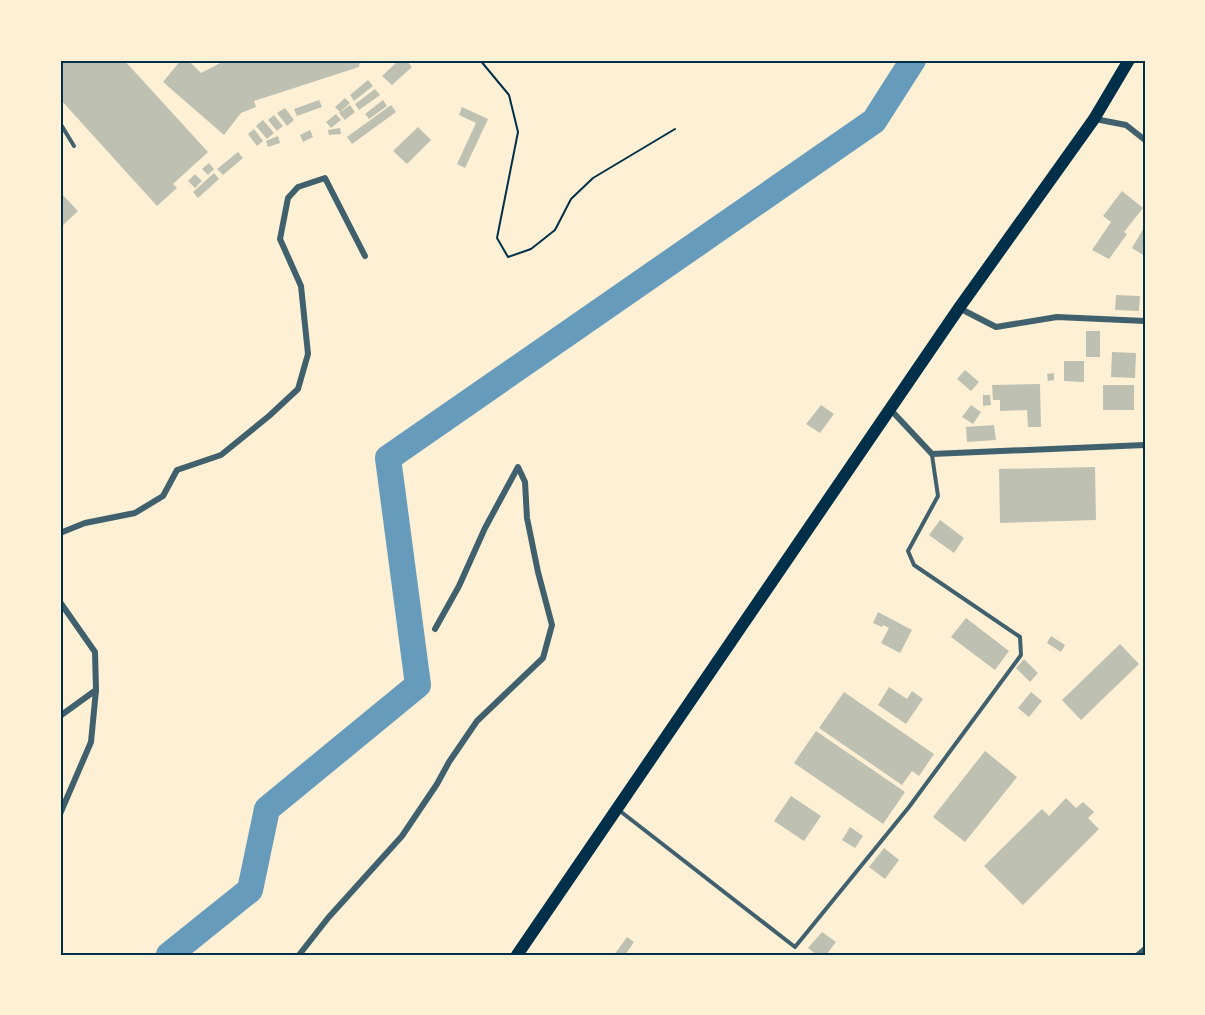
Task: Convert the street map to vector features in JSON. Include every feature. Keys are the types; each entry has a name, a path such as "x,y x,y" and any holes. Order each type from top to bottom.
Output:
{"main road":[{"path":"517,955 959,308 1094,119 1130,60"}],"street":[{"path":"1094,119 1126,125 1145,140"},
{"path":"60,533 85,523 135,513 163,496 177,470 221,455 298,389 308,354 301,286 280,238 288,198 298,187 325,178 365,256"},
{"path":"959,308 996,327 1057,317 1145,321"},
{"path":"890,409 932,454 1145,445"},
{"path":"299,955 328,918 402,836 477,721 543,658 552,625 527,518 525,482 518,467 435,629"},
{"path":"60,602 95,652 96,690 91,742 60,814"},
{"path":"60,716 96,690"},
{"path":"1138,955 1145,949"}],"lane":[{"path":"60,123 74,146"},
{"path":"617,808 795,947 909,807 1021,655 1020,637 914,564 908,551 938,496 932,454"}],"path":[{"path":"480,60 509,95 518,132 497,238 508,257 531,249 555,230 571,199 594,178 675,129"}],"building":[{"path":"64,60 124,60 208,152 173,184 177,188 157,206 60,99 60,63"},
{"path":"181,60 188,60 201,73 226,60 360,60 359,67 254,101 256,107 241,113 224,135 163,82"},
{"path":"399,60 406,60 412,67 392,85 382,76"},
{"path":"368,80 373,86 354,101 350,95"},
{"path":"375,89 380,95 359,110 355,104"},
{"path":"345,98 350,103 340,112 335,107"},
{"path":"319,100 322,107 297,116 294,109"},
{"path":"383,100 387,106 369,119 365,114"},
{"path":"350,105 355,112 345,120 339,113"},
{"path":"391,105 396,112 352,144 347,137"},
{"path":"462,107 488,119 465,168 457,164 476,123 459,115"},
{"path":"285,108 294,120 287,126 277,113"},
{"path":"336,114 341,120 331,128 326,122"},
{"path":"274,115 283,126 277,131 268,120"},
{"path":"263,120 274,133 267,139 256,126"},
{"path":"418,127 431,140 407,164 393,151"},
{"path":"340,128 341,134 329,135 328,130"},
{"path":"254,129 263,141 257,146 248,134"},
{"path":"310,130 313,137 303,142 300,135"},
{"path":"278,136 280,143 268,147 266,141"},
{"path":"238,152 243,158 223,175 217,169"},
{"path":"209,163 214,169 208,175 202,169"},
{"path":"214,173 219,179 198,198 193,192"},
{"path":"195,174 202,181 195,188 188,181"},
{"path":"1122,191 1143,208 1124,232 1127,234 1109,259 1092,250 1111,222 1103,216"},
{"path":"60,192 78,211 60,228"},
{"path":"1145,226 1145,256 1132,248"},
{"path":"1116,295 1140,296 1139,311 1115,310"},
{"path":"1086,331 1100,331 1100,357 1086,357"},
{"path":"1112,352 1136,353 1135,378 1111,377"},
{"path":"1064,361 1084,361 1084,382 1064,381"},
{"path":"965,370 979,382 971,391 957,379"},
{"path":"1054,373 1054,380 1048,381 1047,374"},
{"path":"1040,384 1041,427 1028,427 1027,410 1000,411 1000,400 993,400 992,385"},
{"path":"1103,385 1134,385 1134,410 1103,410"},
{"path":"983,395 990,395 991,405 983,406"},
{"path":"821,405 834,414 820,433 806,424"},
{"path":"971,405 981,412 973,424 962,417"},
{"path":"994,425 996,440 967,442 966,427"},
{"path":"1095,467 1096,520 1000,523 999,469"},
{"path":"940,520 964,538 954,553 929,535"},
{"path":"878,612 912,630 900,653 881,643 889,628 873,623"},
{"path":"966,618 1009,651 995,670 951,637"},
{"path":"1051,636 1065,645 1061,652 1047,643"},
{"path":"1120,644 1139,664 1081,720 1062,700"},
{"path":"1024,659 1038,673 1030,682 1016,668"},
{"path":"889,687 907,699 912,691 923,699 906,724 878,705"},
{"path":"844,692 934,754 919,776 912,771 902,785 819,728"},
{"path":"1031,692 1042,701 1029,717 1018,708"},
{"path":"816,731 905,792 883,824 794,763"},
{"path":"985,751 1017,777 965,842 933,817"},
{"path":"791,796 821,816 804,841 774,821"},
{"path":"1066,798 1076,808 1083,802 1094,812 1088,818 1099,829 1023,905 984,866 1042,809 1049,816"},
{"path":"850,827 863,836 855,848 842,840"},
{"path":"884,848 899,860 885,879 869,867"},
{"path":"822,932 836,942 826,955 817,955 808,948"},
{"path":"627,937 634,942 625,955 614,955"}],"waterway":[{"path":"169,955 250,890 267,809 418,685 388,458 874,121 913,60"}]}
